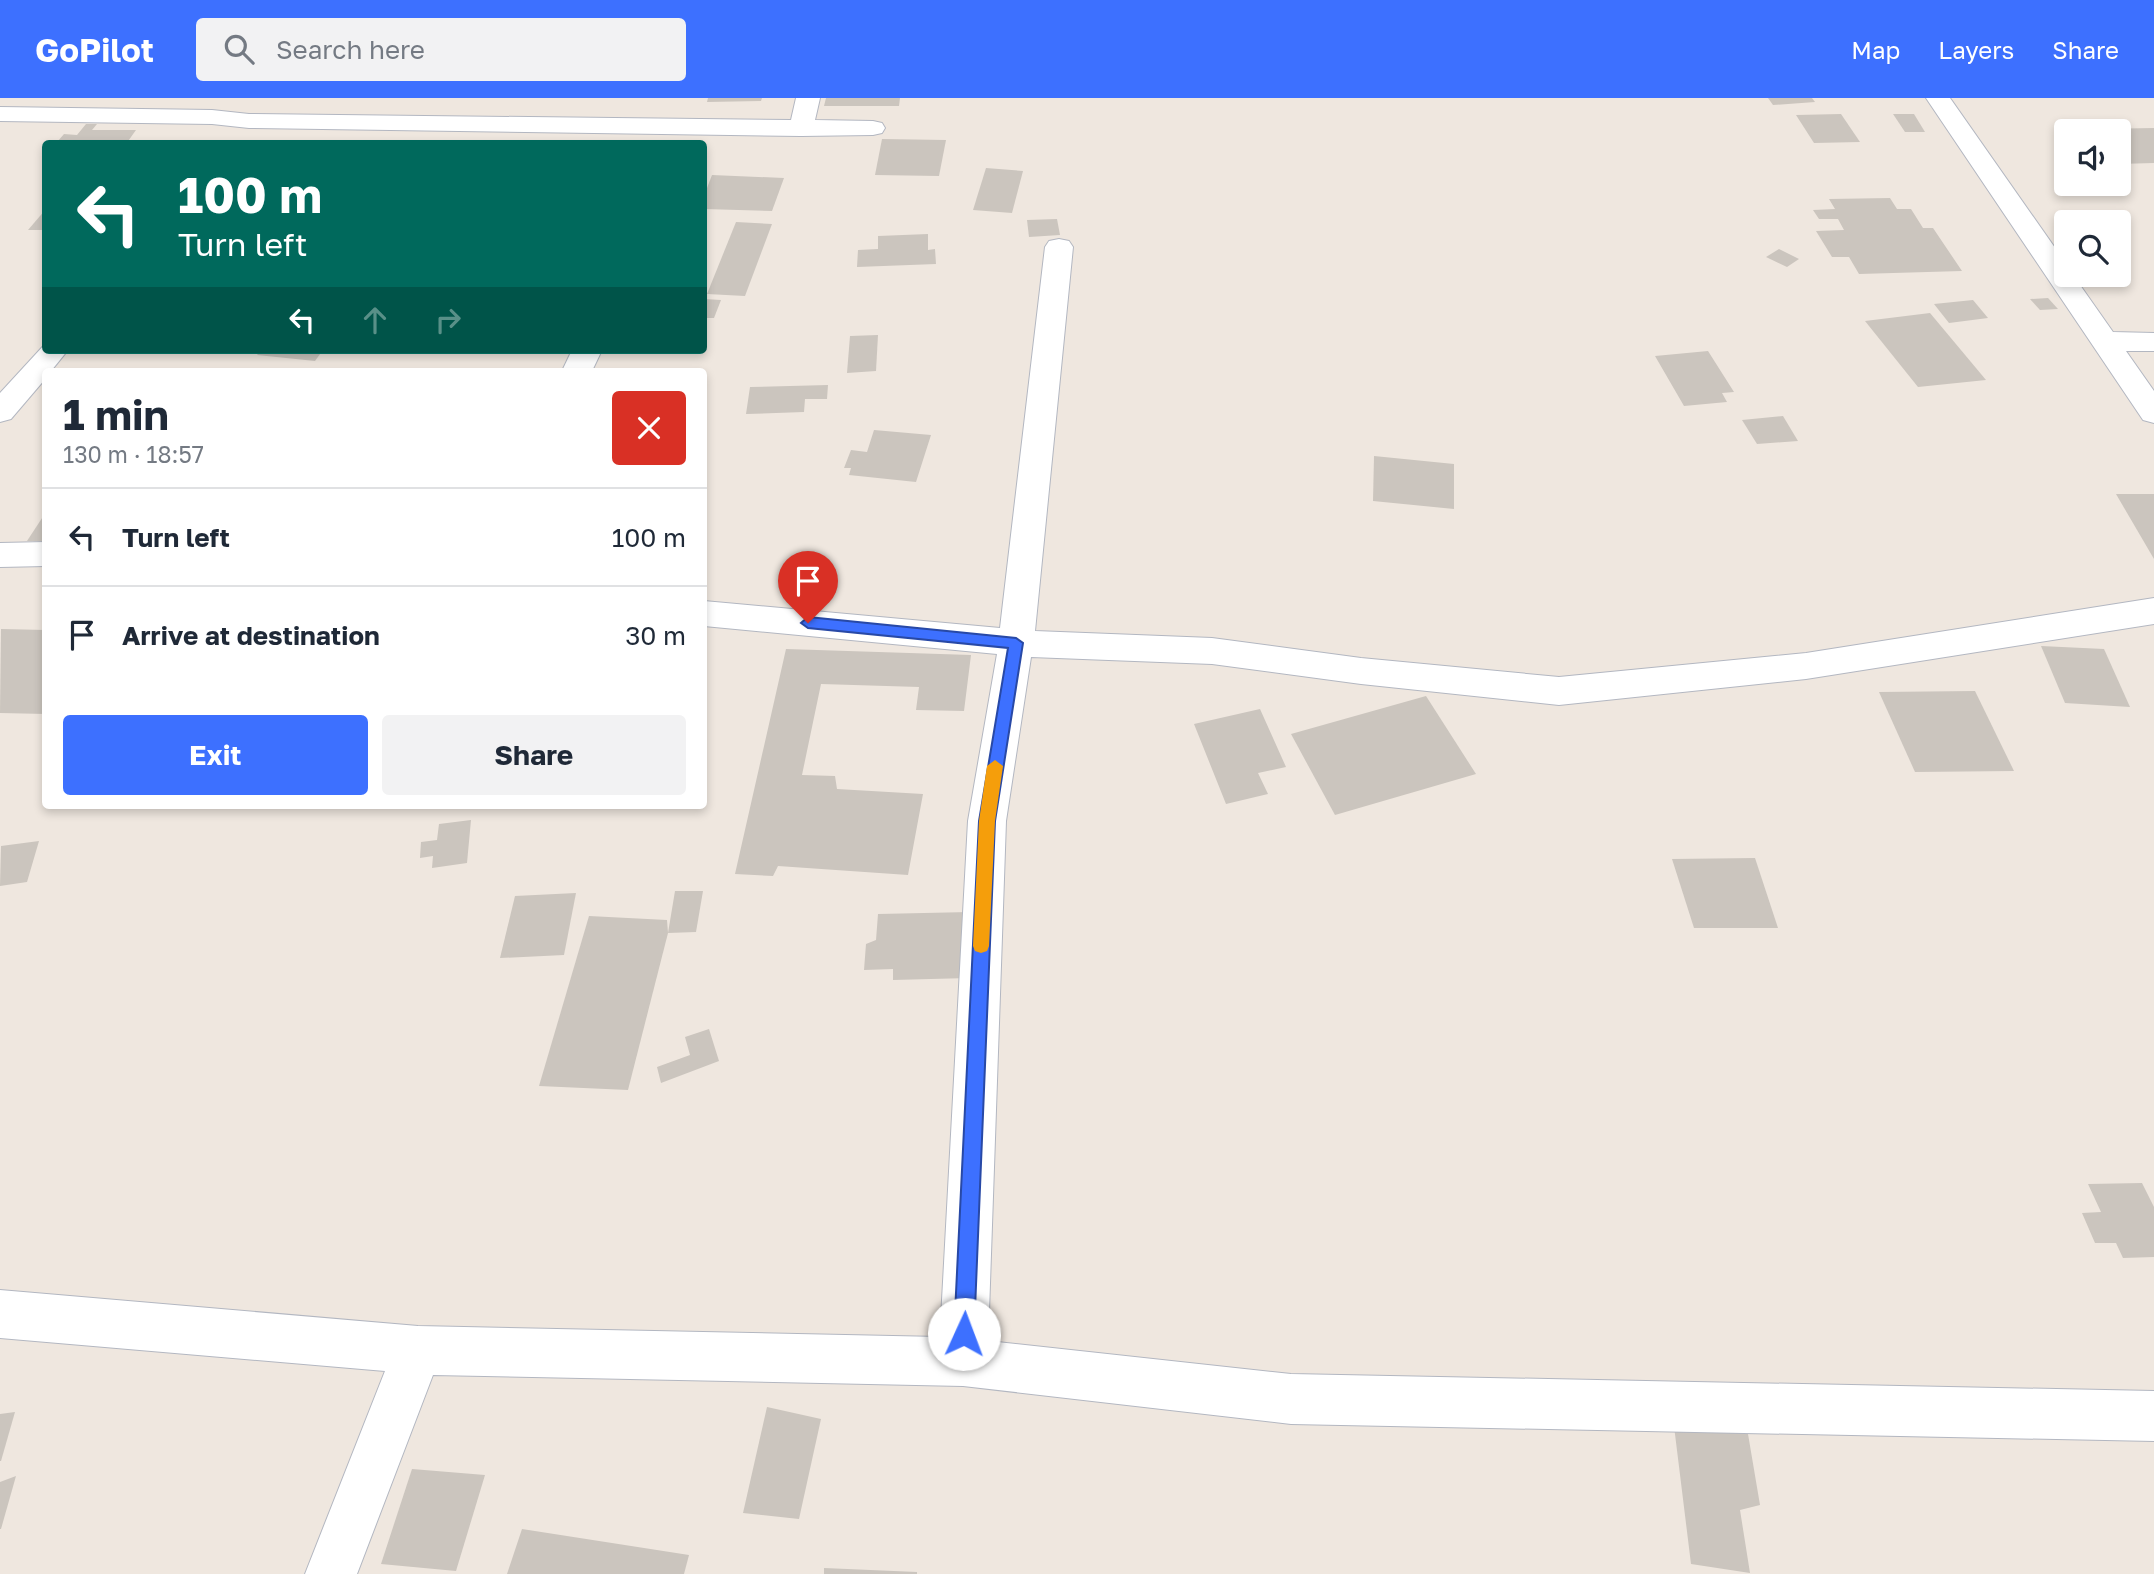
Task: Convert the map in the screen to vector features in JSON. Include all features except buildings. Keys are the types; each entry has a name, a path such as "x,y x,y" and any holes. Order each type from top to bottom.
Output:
{"street":[{"path":"802,129 808,98"},
{"path":"1938,98 2154,413"},
{"path":"0,114 212,117 249,121 681,135 873,128"},
{"path":"232,140 249,121"},
{"path":"963,1362 987,821 1016,643 1059,247"},
{"path":"2104,341 2154,342"},
{"path":"0,412 50,354"},
{"path":"0,555 42,554"},
{"path":"707,612 1016,643 1212,651 1361,671 1559,691 1806,666 2154,611"},
{"path":"0,1314 418,1350 963,1362 1291,1399 2154,1416"},
{"path":"331,1574 418,1350"}],"slow traffic":[{"path":"981,946 987,821 995,766"}],"route":[{"path":"808,623 1016,643 1007,684 987,821 964,1334"}]}
